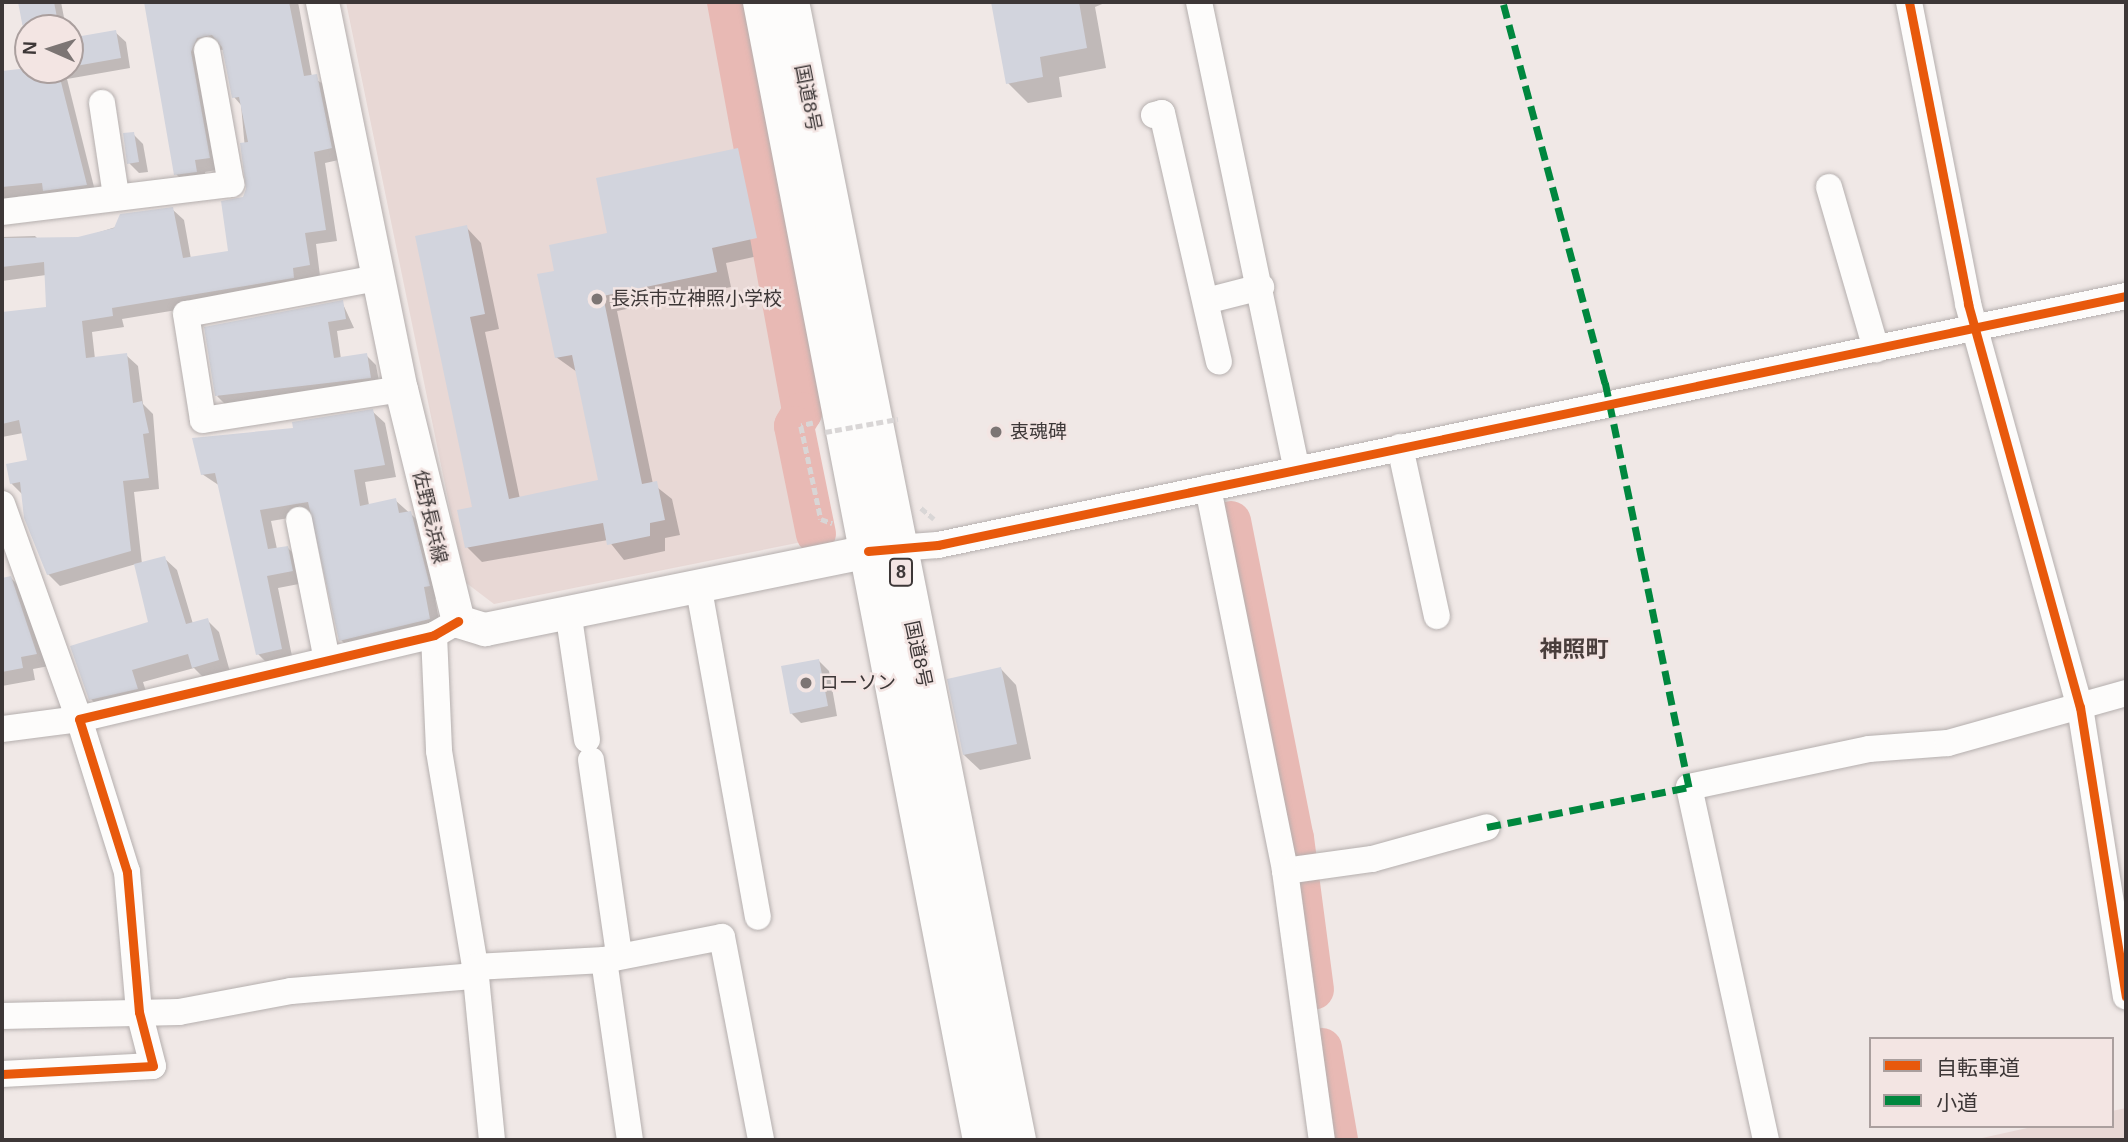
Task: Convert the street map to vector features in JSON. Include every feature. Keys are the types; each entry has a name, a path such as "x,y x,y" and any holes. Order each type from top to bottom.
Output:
{"highway":[{"name":"国道8号","path":"762,2 882,549 1017,1140"},
{"name":"国道8号","path":"790,2 982,1140"}],"main road":[{"name":"佐野長浜線","path":"322,2 401,389 446,628"},
{"path":"446,628 485,629 882,549"}],"street":[{"path":"1199,2 1297,470"},
{"path":"1909,2 1978,328 2080,707 2126,996"},
{"path":"2,212 230,184 207,50"},
{"path":"102,103 116,197"},
{"path":"1154,115 1162,113 1219,362"},
{"path":"1829,187 1876,349"},
{"path":"377,278 186,314 203,420 401,389"},
{"path":"1206,301 1261,288"},
{"path":"882,549 938,545 2126,296"},
{"path":"1400,447 1437,616"},
{"path":"1208,488 1285,871 1322,1140"},
{"path":"2,504 79,719 127,872 139,1012 153,1066 2,1074"},
{"path":"299,520 327,660"},
{"path":"698,584 758,917"},
{"path":"568,611 589,750 630,1140"},
{"path":"2,729 79,719 327,660 446,628 439,751 475,972 492,1140"},
{"path":"1766,1140 1689,787 1869,750 1948,743 2126,693"},
{"path":"1285,871 1372,859 1487,827"},
{"path":"2,1016 139,1012 611,957 722,937 761,1140"}],"path":[{"path":"825,432 898,419"},
{"path":"917,505 934,519"}],"shaded area":[{"name":"長浜市立神照小学校","path":"346,2 721,2 759,201 769,201 805,396 795,400 797,413 788,427 812,540 494,604 465,582"},
{"path":"2126,1108 2126,1140 1973,1140 2027,1128 2114,1128 2114,1111"}],"building":[{"path":"18,2 54,2 56,14 20,14"},
{"path":"144,2 289,2 304,76 317,74 332,148 314,152 326,230 305,233 310,265 293,268 294,278 112,308 113,316 82,321 86,358 127,353 133,403 142,401 149,433 143,434 149,478 123,481 131,551 47,575 24,518 20,482 10,484 6,464 27,460 19,420 2,424 2,312 46,307 44,262 2,267 2,238 78,237 114,228 120,214 173,207 183,258 228,251 221,201 243,197 246,189 240,143 248,142 239,97 232,98 222,47 212,35 197,38 191,52 210,158 195,160 197,172 174,175"},
{"path":"991,2 1079,2 1087,48 1040,57 1043,77 1006,84"},
{"path":"116,30 121,58 84,65 84,36"},
{"path":"14,70 14,84 62,84 87,185 43,191 42,183 2,187 2,71"},
{"path":"134,132 139,162 127,164 123,133"},
{"path":"738,148 757,238 712,248 717,272 603,296 642,484 657,481 665,520 650,523 650,536 607,545 603,523 465,548 457,510 472,507 415,236 467,225 485,314 470,317 509,499 598,480 572,355 555,358 537,274 554,271 549,245 607,233 596,178"},
{"path":"343,300 346,319 328,322 334,358 367,353 371,378 215,396 204,327"},
{"path":"373,409 385,465 354,470 360,506 396,498 399,513 411,511 430,586 424,587 430,619 339,641 308,502 260,510 268,549 288,546 293,571 267,576 282,649 256,655 215,473 201,475 192,438 293,428 292,422"},
{"path":"165,556 186,624 208,618 219,660 192,668 188,654 132,670 138,689 89,700 70,646 148,622 134,564"},
{"path":"11,576 37,654 21,657 23,668 2,672 2,578"},
{"path":"819,659 828,706 790,714 781,666"},
{"path":"1001,667 1017,744 963,755 947,679"}],"waterway":[{"path":"727,2 802,412 794,426 816,534"},
{"path":"1231,521 1294,838 1314,990"},
{"path":"1322,1048 1338,1140"}],"marked path":[{"path":"1487,827 1689,787 1605,383 1503,2"}],"cycle path":[{"path":"1909,2 1968,304 2080,707 2126,996"},
{"path":"868,551 938,545 2126,296"},
{"path":"2,1074 153,1066 139,1012 127,872 79,719 434,635 458,621"}],"place":[{"name":"長浜市立神照小学校","path":"597,299"},
{"name":"衷魂碑","path":"996,432"},
{"name":"ローソン","path":"806,683"}],"district":[{"name":"神照町","path":"1574,649"}]}
